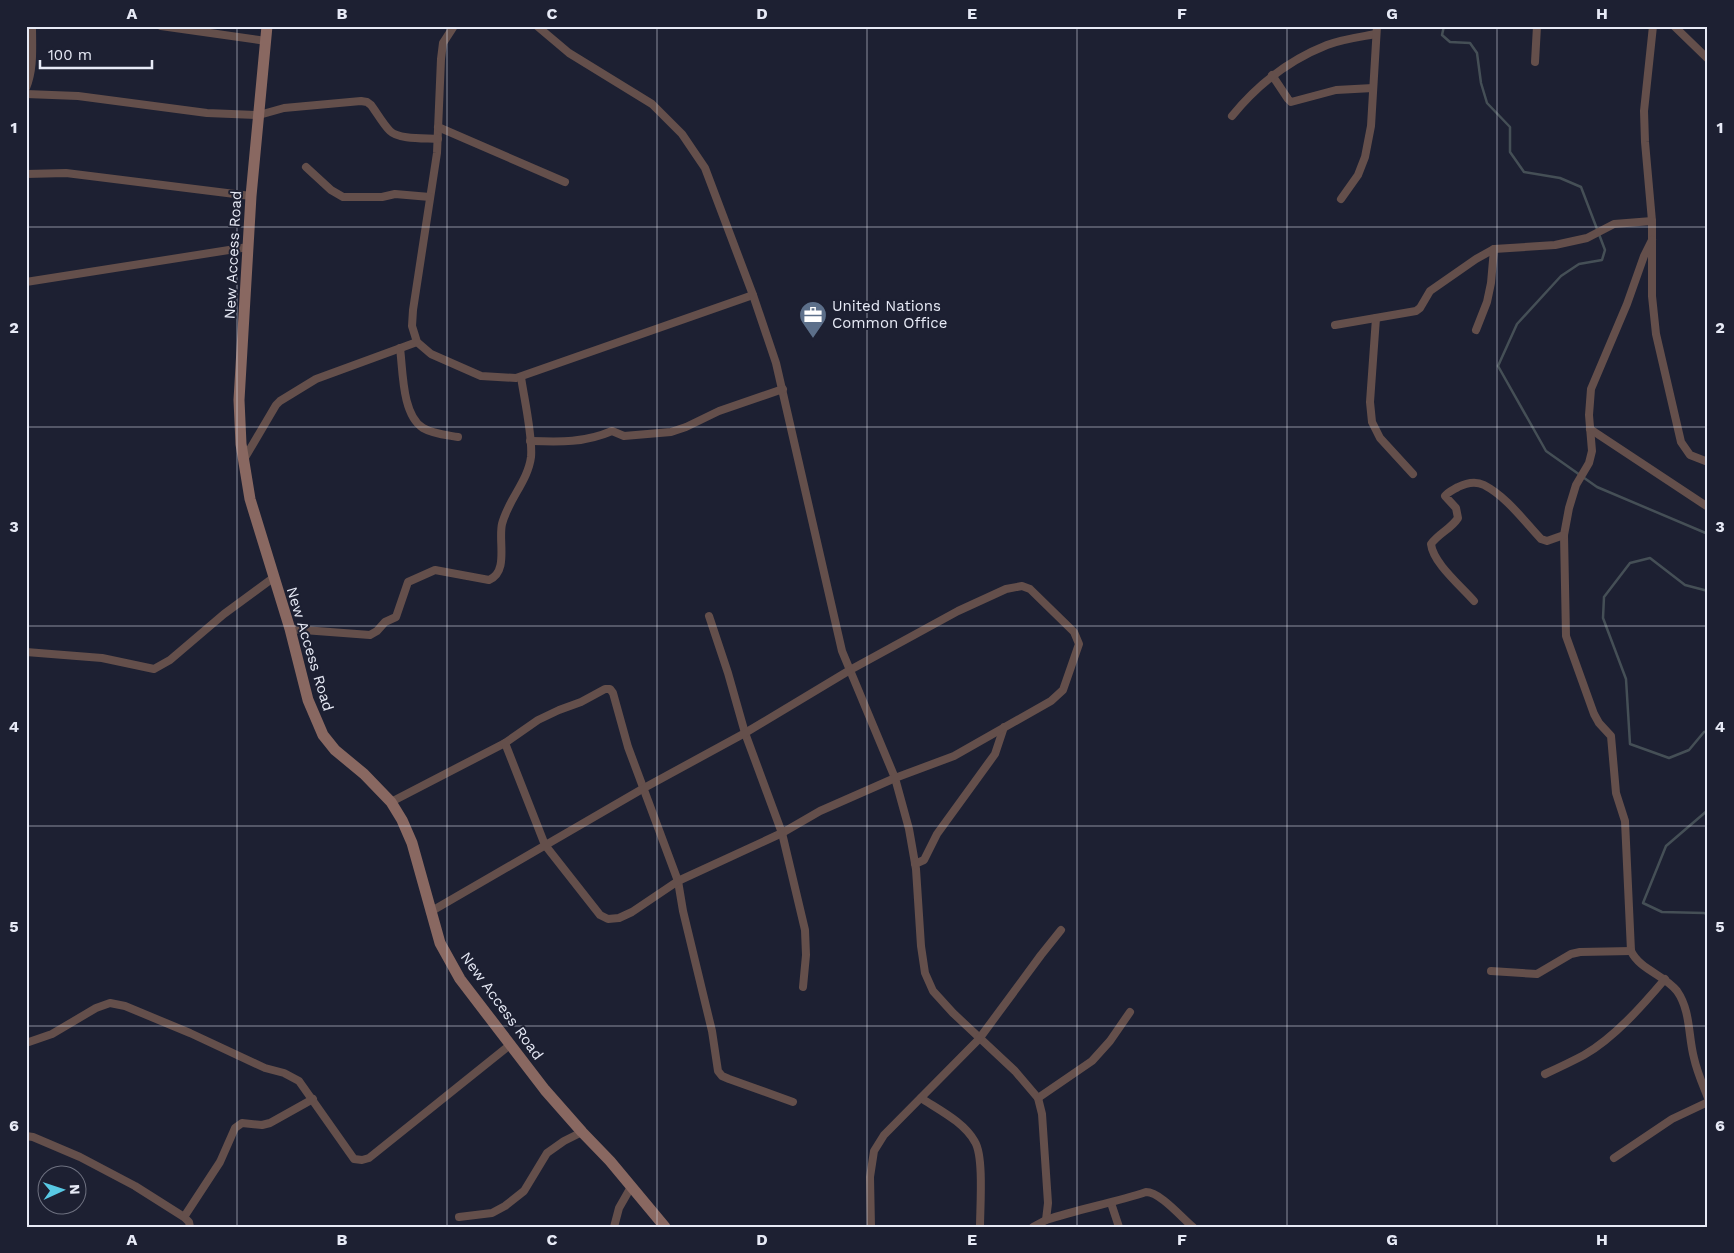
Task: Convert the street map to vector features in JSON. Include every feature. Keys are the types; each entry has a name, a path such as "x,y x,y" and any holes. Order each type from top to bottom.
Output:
{"main road":[{"name":"New Access Road","path":"267,26 251,196 239,400 243,462 250,499 290,629 308,700 323,735 335,750 364,774 391,802 402,820 412,843 440,943 460,979 545,1090 610,1160 665,1227"}],"street":[{"path":"26,28 31,26 32,59 30,80 26,88"},
{"path":"161,26 266,41"},
{"path":"454,26 443,43 438,138 413,310 412,326 417,342 430,354 481,376 498,379 516,378 753,296"},
{"path":"537,26 569,53 652,104 682,134 705,168 771,347 842,651 895,778 909,829 915,864 921,946 925,973 933,991 979,1039 1015,1071 1038,1098 1042,1114 1048,1203 1046,1220"},
{"path":"1535,62 1537,26"},
{"path":"1653,26 1644,111 1652,221 1652,296 1656,334 1680,442 1690,455 1708,462"},
{"path":"1674,26 1708,59"},
{"path":"1232,116 1249,95 1272,75 1328,45 1377,30 1371,126 1366,157 1358,175 1341,199"},
{"path":"1272,75 1291,102 1336,90 1373,88"},
{"path":"26,94 78,96 182,110 258,115 284,108 361,101 368,102 390,131 395,134 438,138"},
{"path":"438,127 564,182"},
{"path":"306,167 331,190 343,197 382,197 395,194 430,198"},
{"path":"26,174 66,173 251,196"},
{"path":"1335,324 1416,311 1420,308 1430,291 1476,259 1494,249 1555,245 1587,238 1614,224 1652,221"},
{"path":"1614,1158 1672,1119 1708,1100 1694,1058 1685,1005 1677,991 1665,978 1636,960 1631,951 1625,821 1616,793 1611,736 1599,723 1594,714 1566,636 1564,535 1568,508 1576,486 1589,463 1592,451 1590,389 1627,304 1644,256 1652,240"},
{"path":"26,282 248,247"},
{"path":"1476,330 1487,302 1494,249"},
{"path":"1376,318 1370,402 1372,422 1380,438 1413,474"},
{"path":"243,462 280,401 316,379 417,342"},
{"path":"400,348 410,415 415,422 425,429 458,437"},
{"path":"290,629 370,635 377,631 385,622 396,617 408,582 435,570 489,580 495,577 499,572 501,564 504,515 529,465 531,456 521,377"},
{"path":"530,441 570,442 595,438 612,431 624,436 671,432 782,389"},
{"path":"1590,429 1708,508"},
{"path":"1474,601 1439,563 1432,551 1431,544 1436,536 1458,518 1456,508 1445,496 1452,490 1463,484 1473,482 1483,485 1505,501 1541,539 1547,541 1564,535"},
{"path":"26,652 102,658 154,669 170,660 224,614 273,578"},
{"path":"430,912 545,845 644,788 745,733 850,670 958,611 1006,589 1022,586 1030,589 1074,632 1079,644 1063,690 1051,701 954,756 895,778 820,811 782,833 678,881 632,912 619,918 608,919 600,915 545,845 505,743"},
{"path":"709,616 728,672 745,733 782,833 805,930 806,955 803,987"},
{"path":"391,802 505,743 538,720 605,689 610,689 613,693 628,747 678,881 683,911 712,1031 718,1071 728,1079 793,1102"},
{"path":"915,864 924,860 937,834 995,754 1004,727"},
{"path":"871,1227 870,1177 874,1151 884,1135 979,1039 1061,930"},
{"path":"1491,971 1537,974 1570,954 1580,952 1631,951"},
{"path":"1546,1074 1585,1055 1594,1048 1618,1028 1665,978"},
{"path":"26,1043 52,1034 96,1008 110,1003 125,1006 190,1033 265,1068 284,1073 299,1082 313,1099 354,1159 362,1160 369,1158 511,1044"},
{"path":"1038,1098 1092,1061 1110,1041 1130,1012"},
{"path":"921,1098 960,1124 976,1143 979,1156 980,1227"},
{"path":"184,1217 220,1162 235,1128 242,1123 270,1123 313,1099"},
{"path":"459,1217 492,1212 505,1206 524,1191 547,1153 564,1141 582,1132"},
{"path":"26,1136 33,1137 80,1157 135,1186 184,1217 189,1222 190,1227"},
{"path":"614,1227 619,1208 630,1186"},
{"path":"1033,1227 1046,1220 1076,1210 1111,1203 1146,1192 1151,1192 1158,1196 1192,1227"},
{"path":"1111,1203 1119,1227"}],"waterway":[{"path":"1444,26 1442,35 1450,42 1470,43 1477,53 1481,83 1487,103 1510,127 1510,152 1524,172 1560,178 1581,187 1605,250 1602,260 1579,264 1561,276 1517,324 1498,366 1546,451 1597,487 1708,534"},
{"path":"1708,591 1685,585 1650,558 1630,563 1604,597 1603,618 1626,679 1630,744 1669,758 1689,750 1704,732 1708,731"},
{"path":"1708,810 1666,846 1643,903 1662,912 1704,913 1708,915"}],"place":[{"name":"United Nations Common Office","path":"813,339"}]}
